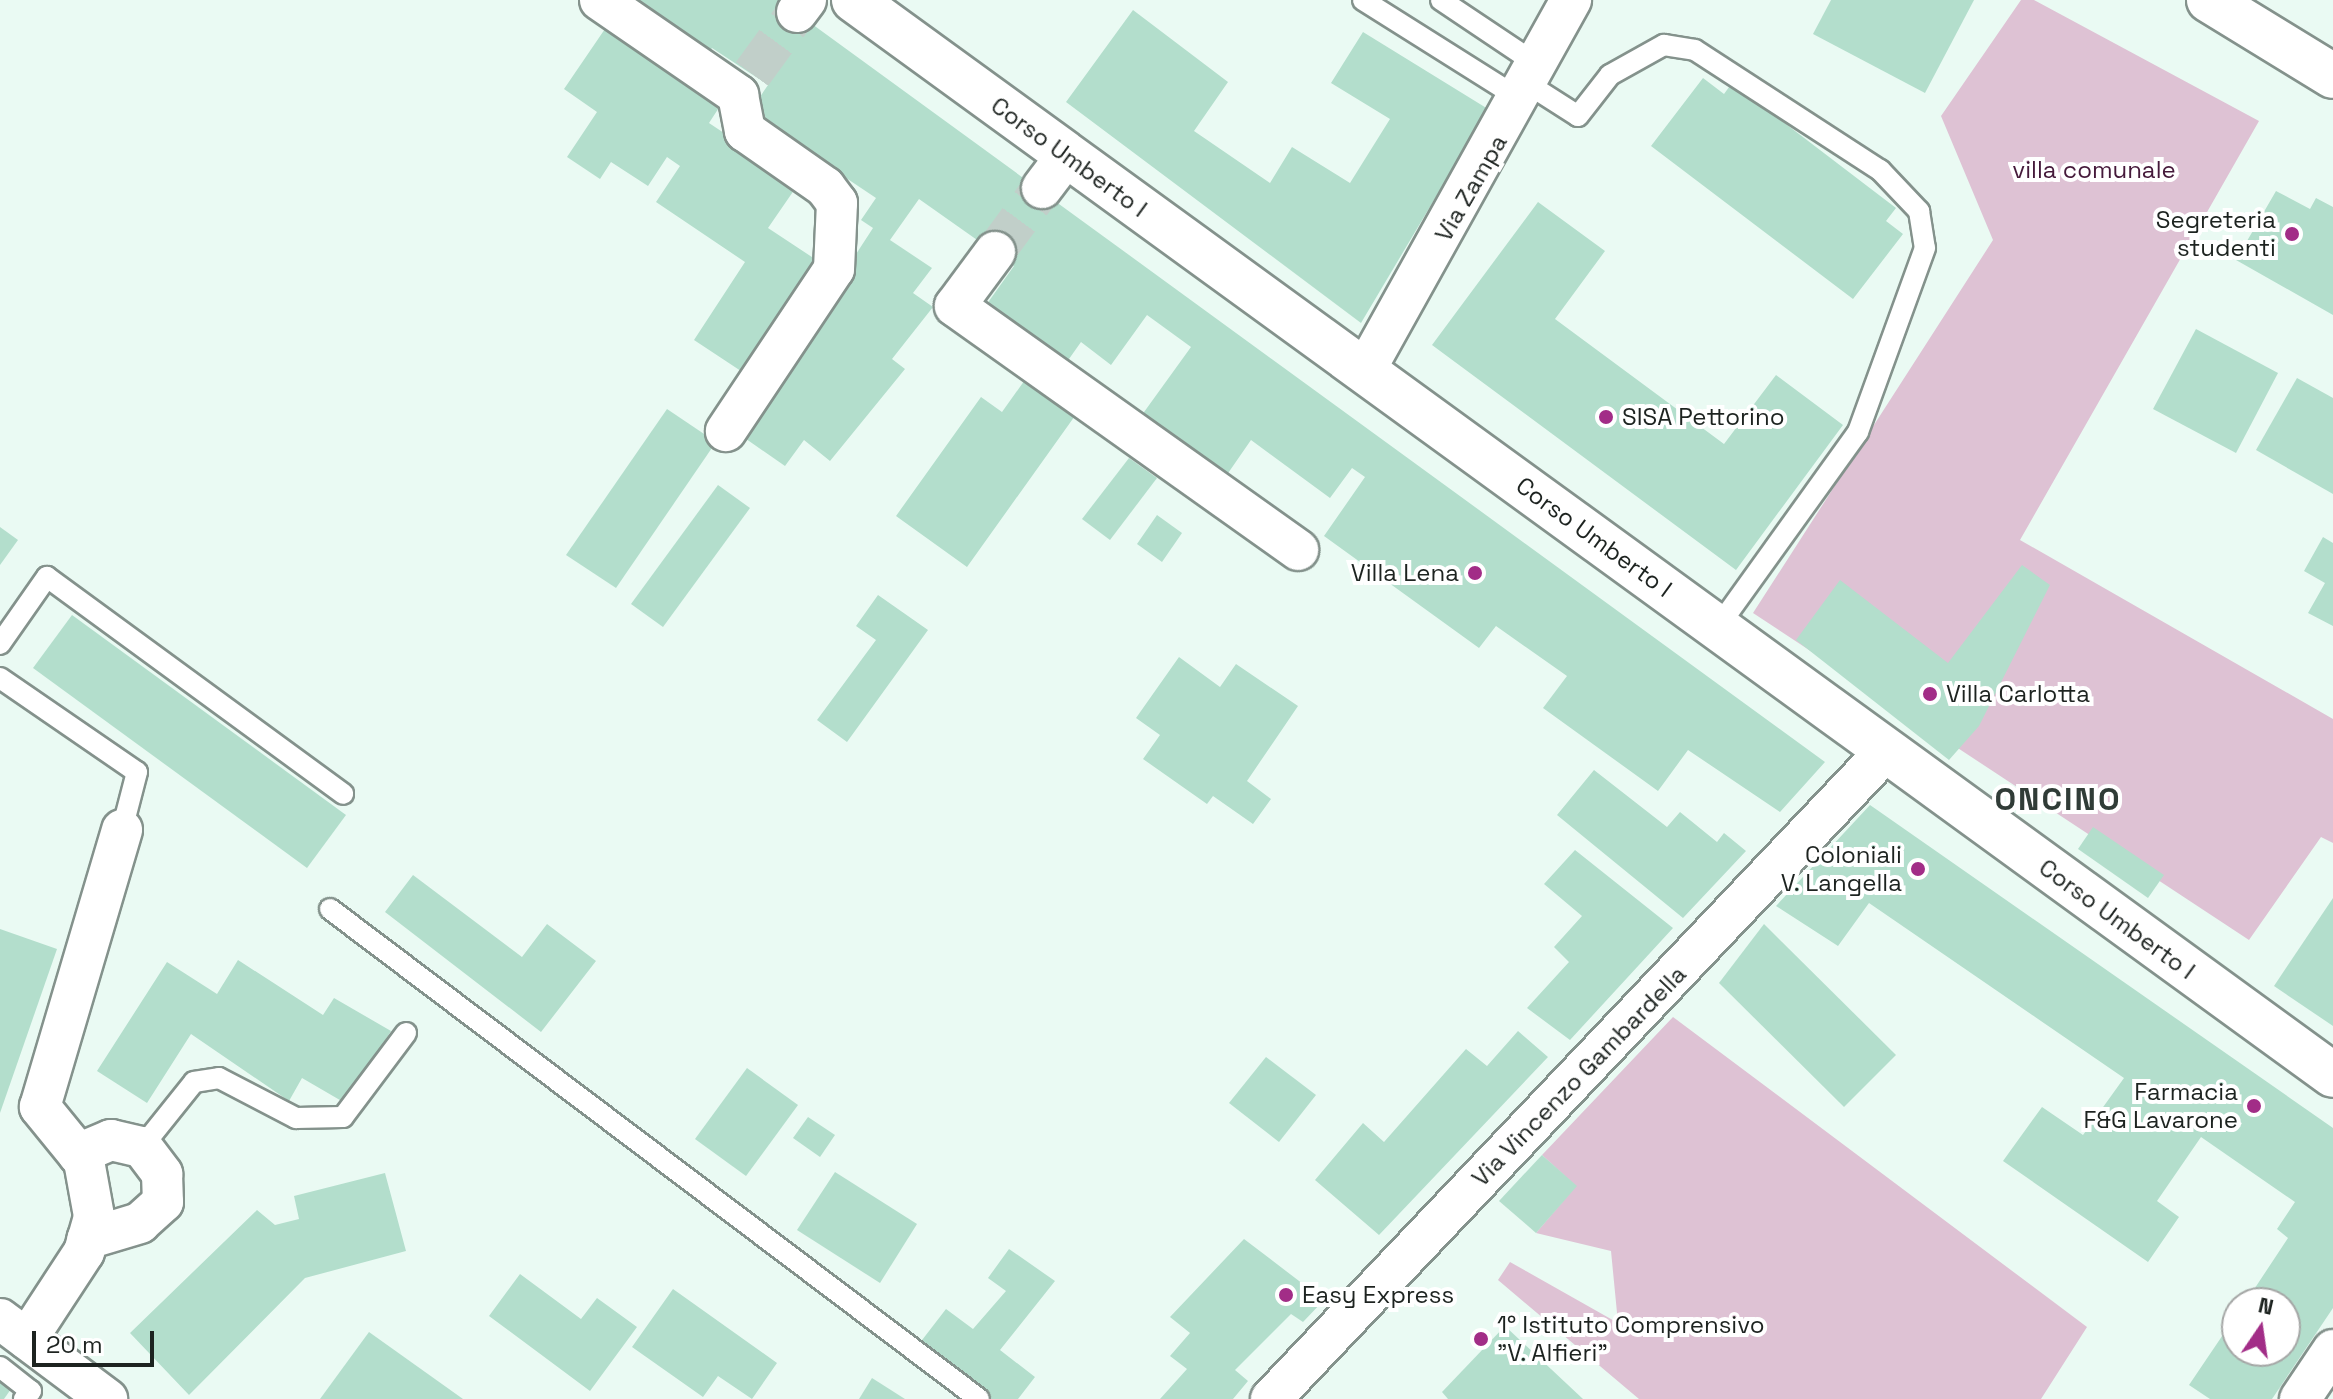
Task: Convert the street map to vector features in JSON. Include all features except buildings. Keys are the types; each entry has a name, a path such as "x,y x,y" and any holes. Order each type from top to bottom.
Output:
{"street":[{"path":"600,0 745,85 745,131 825,187 837,203 839,247 834,269 726,431"},
{"name":"Corso Umberto I","path":"854,0 1054,172 1364,372 2333,1075"},
{"name":"Via Zampa","path":"1364,372 1529,83 1571,0"},
{"path":"2209,0 2333,76"},
{"path":"995,252 955,306 1271,538 1298,550"},
{"name":"Via Vincenzo Gambardella","path":"1271,1399 1885,752"},
{"path":"107,1399 9,1342 87,1239 94,1216 78,1154 40,1107 122,830"},
{"path":"78,1154 111,1140 142,1147 162,1174 163,1202 140,1223 87,1239"},
{"path":"2300,1399 2333,1350"}],"lane":[{"path":"1363,0 1529,83 1578,116 1610,75 1664,45 1695,50 1880,170 1919,211 1925,248 1858,432 1718,627"},
{"path":"1441,0 1529,83"},
{"path":"0,644 47,577 343,794"},
{"path":"0,678 137,772 122,830"},
{"path":"330,909 979,1399"},
{"path":"142,1147 194,1082 219,1078 296,1118 343,1117 406,1033"},
{"path":"9,1342 31,1391 24,1399"}],"green space":[{"name":"villa comunale","path":"2021,0 2034,0 2259,121 2020,540 2333,719 2333,843 2321,837 2249,940 1753,613 1993,240 1941,116"},
{"path":"1673,1017 2087,1327 2041,1399 1639,1399 1498,1280 1510,1262 1618,1323 1611,1251 1536,1233 1576,1186 1542,1155"}],"tunnel":[{"path":"752,74 797,12"},
{"path":"995,252 1042,188"}],"place":[{"name":"Segreteria studenti","path":"2292,234"},
{"name":"SISA Pettorino","path":"1606,417"},
{"name":"Villa Lena","path":"1475,573"},
{"name":"Villa Carlotta","path":"1930,694"},
{"name":"Coloniali V. Langella","path":"1918,869"},
{"name":"Farmacia F&G Lavarone","path":"2254,1106"},
{"name":"Easy Express","path":"1286,1295"},
{"name":"1° Istituto Comprensivo \"V. Alfieri\"","path":"1481,1339"}],"district":[{"name":"ONCINO","path":"2058,799"}]}
